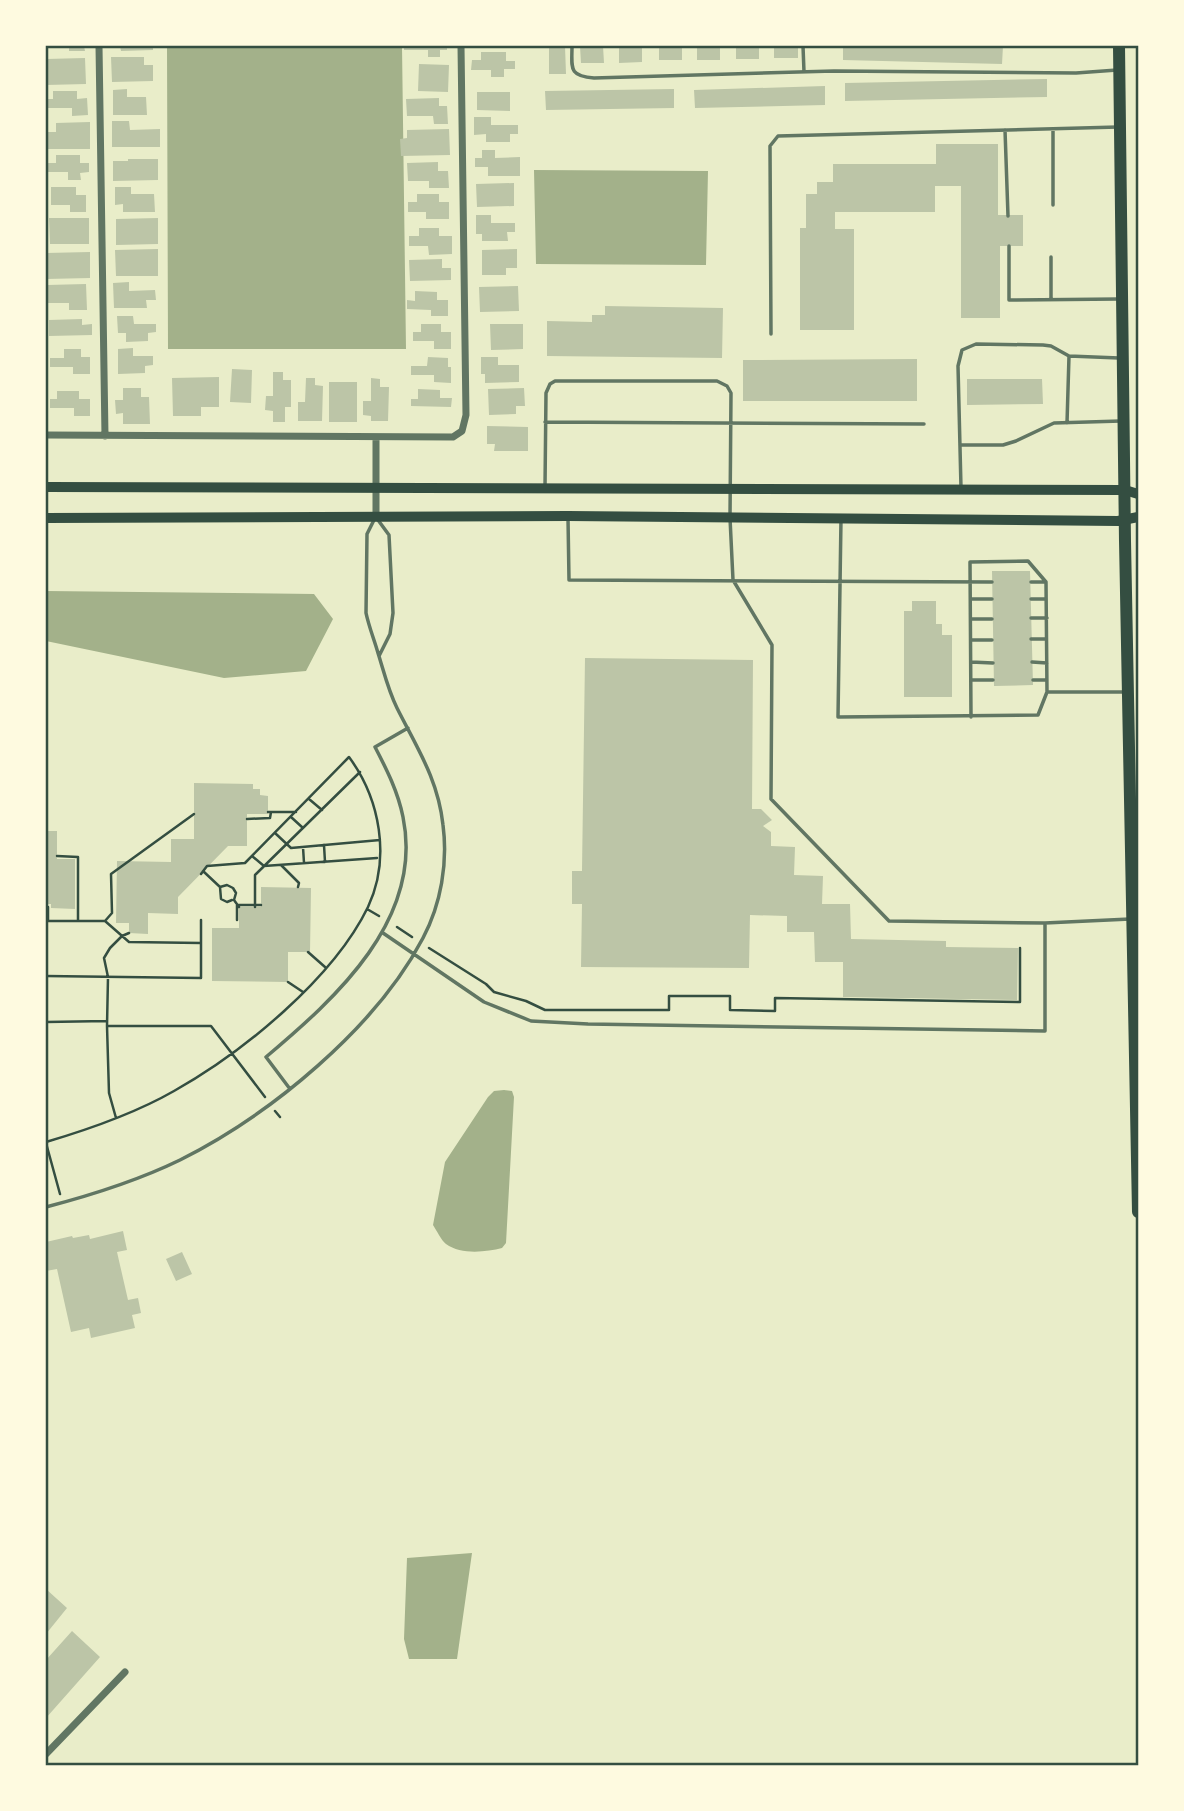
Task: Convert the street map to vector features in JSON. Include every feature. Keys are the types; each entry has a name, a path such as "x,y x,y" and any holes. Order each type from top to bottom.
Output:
{"highway":[{"path":"1119,46 1122,358 1139,1212"}],"main road":[{"path":"46,487 1125,490 1139,494"},
{"path":"46,518 568,516 1125,520 1139,517"}],"street":[{"path":"99,46 105,436"},
{"path":"46,435 376,438 453,437 462,431 466,420 461,46"},
{"path":"376,438 376,516"},
{"path":"46,1754 125,1672"}],"lane":[{"path":"572,46 572,69 579,77 804,72 1076,73 1119,70"},
{"path":"803,46 804,72"},
{"path":"771,334 770,146 773,140 785,134 1120,127"},
{"path":"1053,128 1053,205"},
{"path":"1005,130 1008,216"},
{"path":"1009,246 1009,300 1121,299"},
{"path":"1051,257 1051,299"},
{"path":"961,490 958,366 962,350 976,344 1043,345 1051,346 1069,356 1088,359 1122,358"},
{"path":"1067,423 1069,356"},
{"path":"545,488 547,388 555,381 716,381 727,386 731,393 730,518 733,580 772,645 771,799 889,920 1045,923 1132,919"},
{"path":"960,444 1003,444 1016,441 1048,425 1124,421"},
{"path":"545,422 924,424"},
{"path":"46,1207 128,1182 180,1160 223,1136 270,1104 349,1035 373,1009 414,955 432,915 442,877 445,852 443,825 434,779 383,676 366,613 367,534 376,516 389,535 393,613 390,634 379,656"},
{"path":"568,516 569,580 992,582"},
{"path":"841,519 838,717 971,717 1038,715 1046,692 1046,582 1028,561 970,562 971,717"},
{"path":"1031,582 1046,582"},
{"path":"971,599 992,599"},
{"path":"1031,599 1046,599"},
{"path":"1031,618 1046,618"},
{"path":"971,619 992,619"},
{"path":"1031,639 1047,639"},
{"path":"971,640 992,640"},
{"path":"971,662 993,663"},
{"path":"1032,662 1047,663"},
{"path":"971,680 993,680"},
{"path":"1033,680 1046,680"},
{"path":"1046,692 1128,692"},
{"path":"290,1089 266,1057 325,1004 383,933 396,907 402,883 406,841 399,798 375,747 408,729"},
{"path":"383,933 484,1002 531,1021 1045,1031 1045,923"}],"path":[{"path":"57,1204 60,1194 46,1141 84,1131 172,1092 232,1053 270,1025 303,992 342,947 367,909 378,877 380,840 372,797 349,757 245,863 207,866 202,872 220,887"},
{"path":"255,906 255,875 360,772"},
{"path":"309,799 322,810"},
{"path":"247,819 270,818 269,812 296,812"},
{"path":"105,921 112,913 111,874 194,814"},
{"path":"290,817 303,828"},
{"path":"275,833 291,848 380,840"},
{"path":"324,845 325,862"},
{"path":"303,847 303,863"},
{"path":"57,856 78,857 78,921"},
{"path":"252,856 264,866 377,858"},
{"path":"281,865 299,883 298,887"},
{"path":"220,887 227,885 233,888 236,893 233,900"},
{"path":"220,887 220,899 233,900"},
{"path":"233,900 238,906 237,920"},
{"path":"238,906 261,905"},
{"path":"46,907 47,920 105,921 130,942 201,943"},
{"path":"367,909 486,984 494,992 526,1001 545,1010 670,1010 668,996 730,996 730,1010 775,1011 775,998 1020,1002 1020,948"},
{"path":"46,976 201,978 201,920"},
{"path":"116,1118 109,1093 108,976 104,958 122,936 130,933"},
{"path":"308,953 325,967"},
{"path":"288,982 303,992"},
{"path":"46,1022 211,1026 280,1117"}],"shaded area":[{"path":"167,46 402,46 406,349 168,349"},
{"path":"534,170 708,171 706,265 536,264"},
{"path":"46,591 314,594 333,619 306,671 224,678 46,641"},
{"path":"494,1091 512,1091 514,1097 506,1243 502,1248 489,1251 459,1250 444,1242 433,1225 445,1162 488,1097"},
{"path":"472,1553 457,1659 409,1659 404,1639 407,1558"}],"building":[{"path":"69,46 84,46 85,51 69,51"},
{"path":"120,46 153,46 153,50 121,51"},
{"path":"404,46 447,46 447,50 440,50 440,57 428,57 428,50 404,50"},
{"path":"549,46 565,46 566,74 549,74"},
{"path":"580,46 603,46 604,63 581,63"},
{"path":"619,46 642,46 642,62 619,63"},
{"path":"659,46 682,46 682,60 659,60"},
{"path":"697,46 720,46 720,60 697,60"},
{"path":"736,46 759,46 759,59 736,59"},
{"path":"774,46 798,46 798,58 774,58"},
{"path":"843,46 1003,46 1002,64 843,60"},
{"path":"481,52 506,52 506,61 515,61 515,69 504,69 504,77 491,77 491,70 471,70 472,60 481,60"},
{"path":"111,57 144,57 144,65 153,65 153,81 112,82"},
{"path":"85,58 86,84 46,85 46,59"},
{"path":"419,64 449,65 448,92 418,91"},
{"path":"1047,79 1047,97 845,101 845,83"},
{"path":"825,86 825,105 695,108 694,90"},
{"path":"127,89 127,97 146,97 147,115 113,115 113,90"},
{"path":"674,89 674,108 546,110 545,91"},
{"path":"53,91 77,91 77,99 87,98 88,115 72,116 72,108 46,108 46,99 53,99"},
{"path":"477,92 510,92 510,111 477,110"},
{"path":"439,98 439,106 447,106 448,124 434,124 433,116 407,116 406,99"},
{"path":"474,117 491,117 491,125 518,125 518,134 510,134 510,142 486,142 486,134 474,135"},
{"path":"112,121 129,121 130,130 160,129 160,147 112,147"},
{"path":"90,122 90,149 46,149 46,132 56,132 56,123"},
{"path":"449,129 450,155 401,156 400,139 407,138 407,130"},
{"path":"936,144 998,144 998,215 1023,215 1023,246 1000,246 1000,318 961,318 961,186 935,186 935,212 835,212 835,229 854,229 854,330 800,330 800,228 806,228 806,194 817,194 817,182 833,182 833,164 936,164"},
{"path":"482,150 495,150 495,158 520,157 520,176 488,176 488,167 475,167 475,158 482,158"},
{"path":"56,155 80,155 80,163 89,163 89,172 80,173 81,180 68,180 68,172 48,172 48,163 56,163"},
{"path":"158,159 158,180 113,181 113,161"},
{"path":"438,162 438,171 448,171 449,188 429,188 429,181 408,181 407,163"},
{"path":"514,183 514,206 477,207 476,184"},
{"path":"51,187 76,187 76,195 86,195 86,212 70,212 70,205 51,205"},
{"path":"115,187 131,187 131,194 154,194 155,212 123,212 123,204 115,205"},
{"path":"417,194 439,194 439,202 449,202 449,219 426,219 426,212 408,212 408,202 417,202"},
{"path":"476,215 491,215 491,223 515,223 515,232 507,232 508,241 482,241 482,234 476,234"},
{"path":"49,218 89,218 89,244 50,244"},
{"path":"158,218 158,244 116,245 116,219"},
{"path":"419,228 439,228 439,236 452,236 452,254 429,255 428,246 409,246 409,236 419,236"},
{"path":"158,249 158,276 116,276 115,250"},
{"path":"517,249 517,268 506,268 506,275 482,275 482,250"},
{"path":"90,252 90,278 46,279 46,253"},
{"path":"442,259 442,268 451,268 451,280 410,281 409,260"},
{"path":"129,282 129,291 155,290 156,300 146,300 147,308 114,308 113,283"},
{"path":"86,284 87,310 69,310 69,303 47,303 47,285"},
{"path":"518,286 519,311 480,312 479,287"},
{"path":"415,291 437,292 437,300 448,300 448,316 431,316 431,310 407,309 407,300 415,301"},
{"path":"605,306 723,308 722,358 547,356 547,321 592,322 592,315 605,315"},
{"path":"117,316 133,316 134,324 156,324 156,332 148,333 148,341 126,342 126,333 118,333"},
{"path":"82,319 82,325 92,324 92,335 49,336 49,320"},
{"path":"421,324 441,324 441,332 451,332 451,349 434,349 434,341 413,341 413,332 421,332"},
{"path":"490,324 523,324 523,349 491,350"},
{"path":"133,348 133,356 153,356 153,365 145,366 145,373 118,374 118,349"},
{"path":"64,349 81,349 81,357 90,357 90,374 73,374 73,367 50,367 50,358 64,358"},
{"path":"428,357 448,358 451,383 434,382 434,375 411,375 411,366 427,366"},
{"path":"481,357 498,357 498,365 519,365 519,382 485,383 485,374 481,374"},
{"path":"917,359 917,401 743,401 743,360"},
{"path":"232,369 252,370 251,403 230,402"},
{"path":"273,372 283,372 283,380 291,380 291,407 285,407 285,422 273,422 273,411 265,410 266,396 273,396"},
{"path":"219,377 219,407 201,407 201,416 173,416 172,378"},
{"path":"306,378 315,378 315,385 323,386 322,421 298,421 298,402 305,402"},
{"path":"371,378 380,379 380,387 389,387 388,421 371,421 371,416 363,415 363,401 371,401"},
{"path":"967,379 1042,379 1043,404 967,405"},
{"path":"329,382 357,382 357,422 329,422"},
{"path":"123,388 141,388 141,397 149,397 150,424 123,424 123,413 116,414 115,400 123,400"},
{"path":"524,388 525,406 516,406 516,414 489,415 488,389"},
{"path":"418,389 440,390 440,398 452,398 451,407 411,406 411,399 418,399"},
{"path":"57,391 79,391 79,399 90,399 90,416 74,416 74,408 50,408 50,399 57,399"},
{"path":"487,426 528,427 528,451 494,451 495,444 487,444"},
{"path":"992,571 1030,571 1033,685 994,686"},
{"path":"912,601 936,601 936,624 942,624 942,635 952,635 952,697 904,697 904,611 912,611"},
{"path":"585,658 753,660 752,809 761,809 772,820 763,826 771,832 771,846 795,847 794,875 823,876 822,904 850,904 851,939 946,941 946,947 1018,948 1017,1000 843,997 843,962 815,962 814,932 787,932 787,916 750,915 749,968 581,967 582,904 572,904 572,871 582,871"},
{"path":"194,783 253,784 253,789 260,789 260,795 268,796 268,814 247,814 247,846 228,846 178,897 178,914 148,913 148,934 129,933 129,923 116,923 117,861 171,862 171,839 194,839"},
{"path":"46,831 57,831 57,859 75,859 75,909 51,908 51,904 46,904"},
{"path":"261,887 311,888 310,952 288,952 288,982 212,981 212,928 239,928 239,907 261,907"},
{"path":"123,1231 127,1250 117,1252 128,1300 138,1298 141,1313 132,1315 135,1328 91,1338 89,1328 71,1332 57,1269 46,1271 46,1242 72,1236 89,1235 90,1239"},
{"path":"182,1252 192,1274 176,1281 166,1259"},
{"path":"46,1589 67,1608 46,1634"},
{"path":"72,1631 100,1657 46,1718 46,1660"}]}
